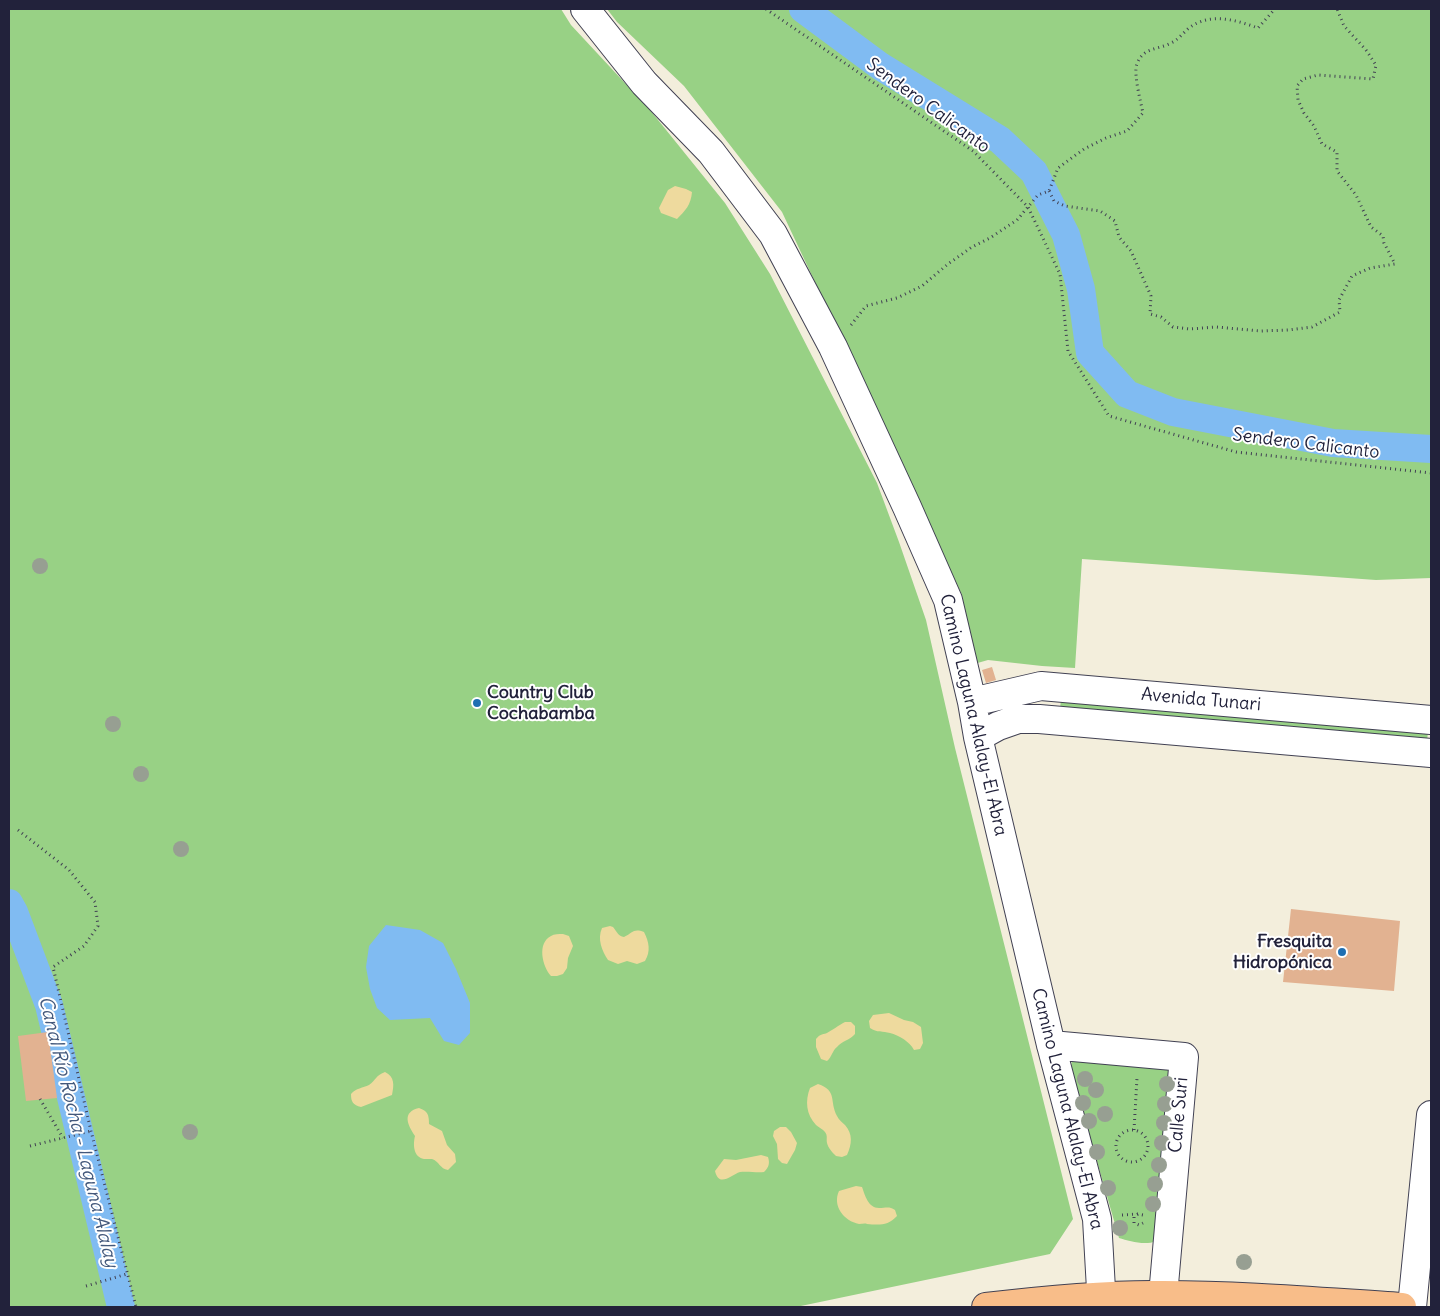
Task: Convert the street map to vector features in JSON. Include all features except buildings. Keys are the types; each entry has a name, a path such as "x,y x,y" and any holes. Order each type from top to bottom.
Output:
{"main road":[{"path":"986,1307 1163,1301 1223,1296 1402,1307"}],"street":[{"name":"Camino Laguna Alalay-El Abra","path":"585,9 644,83 712,152 774,234 833,347 948,600 972,702 978,738 1050,1045 1097,1220 1102,1302"},
{"name":"Avenida Tunari","path":"972,702 1041,686 1431,720"},
{"name":"Avenida Tunari","path":"978,738 998,726 1018,719 1039,719 1431,753"},
{"name":"Calle Suri","path":"1050,1045 1184,1057 1163,1301"},
{"path":"1412,1307 1431,1115"}],"path":[{"name":"Sendero Calicanto","path":"766,9 973,151 1028,207 1060,274 1068,351 1109,416 1236,452 1431,473"},
{"path":"1048,192 1058,168 1084,149 1106,138 1127,131 1143,113 1136,65 1146,51 1172,43 1190,27 1208,19 1234,20 1258,28 1275,9"},
{"path":"1048,192 1054,201 1072,207 1100,210 1115,221 1119,237 1131,251 1151,296 1150,314 1161,317 1173,327 1190,329 1216,327 1288,330 1312,327 1340,312 1339,300 1352,276 1370,268 1395,264 1384,244 1383,236 1371,227 1356,195 1337,172 1337,152 1322,144 1314,126 1304,113 1298,100 1297,86 1303,79 1318,75 1373,79 1376,65 1366,50 1344,26 1337,9"},
{"path":"833,347 866,306 897,298 922,286 972,247 990,238 1017,220 1038,195 1048,192"},
{"path":"18,830 70,870 95,902 98,926 84,946 53,967 91,1131 136,1307"},
{"path":"1134,1130 1137,1078"},
{"path":"40,1099 63,1138"},
{"path":"1129,1130 1134,1130 1144,1135 1148,1145 1146,1155 1142,1159 1132,1162 1122,1159 1118,1155 1116,1145 1120,1135 1129,1130"},
{"path":"30,1146 91,1131"},
{"path":"86,1286 127,1274"}],"green space":[{"name":"Country Club Cochabamba","path":"9,9 561,9 571,25 650,110 725,203 770,274 877,483 899,542 926,620 955,748 1073,1219 1050,1254 796,1307 9,1307"},
{"path":"607,9 1431,9 1431,578 1376,580 1082,559 1075,668 988,660 974,664 962,595 782,212 684,86 617,22"},
{"path":"1061,699 1428,731 1427,742 1060,709"},
{"path":"1072,1057 1172,1068 1156,1241 1142,1243 1119,1238 1071,1071"}],"sand":[{"path":"675,186 692,192 689,204 677,219 661,213 659,208 668,190"},
{"path":"610,926 619,935 624,937 635,931 644,932 649,946 645,961 637,964 627,961 618,964 608,960 602,949 600,936 602,928"},
{"path":"563,934 569,936 573,946 568,958 567,968 563,974 551,976 543,961 542,949 547,939 552,935"},
{"path":"889,1013 921,1027 923,1043 920,1049 914,1050 897,1035 875,1031 870,1028 869,1021 873,1015"},
{"path":"845,1022 851,1022 855,1026 855,1034 839,1045 827,1061 821,1059 816,1047 816,1039"},
{"path":"385,1072 391,1076 393,1082 392,1095 361,1107 354,1104 351,1094 357,1089 369,1085"},
{"path":"818,1084 831,1093 837,1116 849,1132 851,1139 850,1147 847,1155 842,1157 836,1156 828,1147 826,1133 816,1125 808,1112 807,1098 810,1088"},
{"path":"419,1108 427,1114 429,1124 442,1131 447,1145 455,1154 456,1162 448,1170 432,1159 420,1158 416,1153 414,1146 415,1136 408,1123 408,1115"},
{"path":"780,1127 786,1127 797,1143 787,1164 782,1163 778,1159 777,1144 773,1136 774,1131"},
{"path":"761,1155 769,1159 769,1165 764,1172 740,1172 722,1180 717,1176 715,1171 724,1159 736,1160"},
{"path":"856,1186 862,1187 867,1200 872,1206 893,1209 897,1216 890,1222 879,1225 859,1224 849,1220 838,1207 837,1197 839,1191"}],"water":[{"path":"386,925 420,930 443,943 470,1003 470,1033 459,1045 444,1041 430,1018 390,1020 377,1008 370,989 366,967 369,946"}],"waterway":[{"path":"803,9 880,66 1000,140 1034,172 1066,235 1081,289 1090,353 1127,394 1173,412 1333,443 1431,449"},
{"name":"Canal Río Rocha - Laguna Alalay","path":"9,903 49,1005 121,1307"}],"place":[{"name":"Country Club Cochabamba","path":"477,703"},
{"name":"Fresquita Hidropónica","path":"1342,952"}]}
